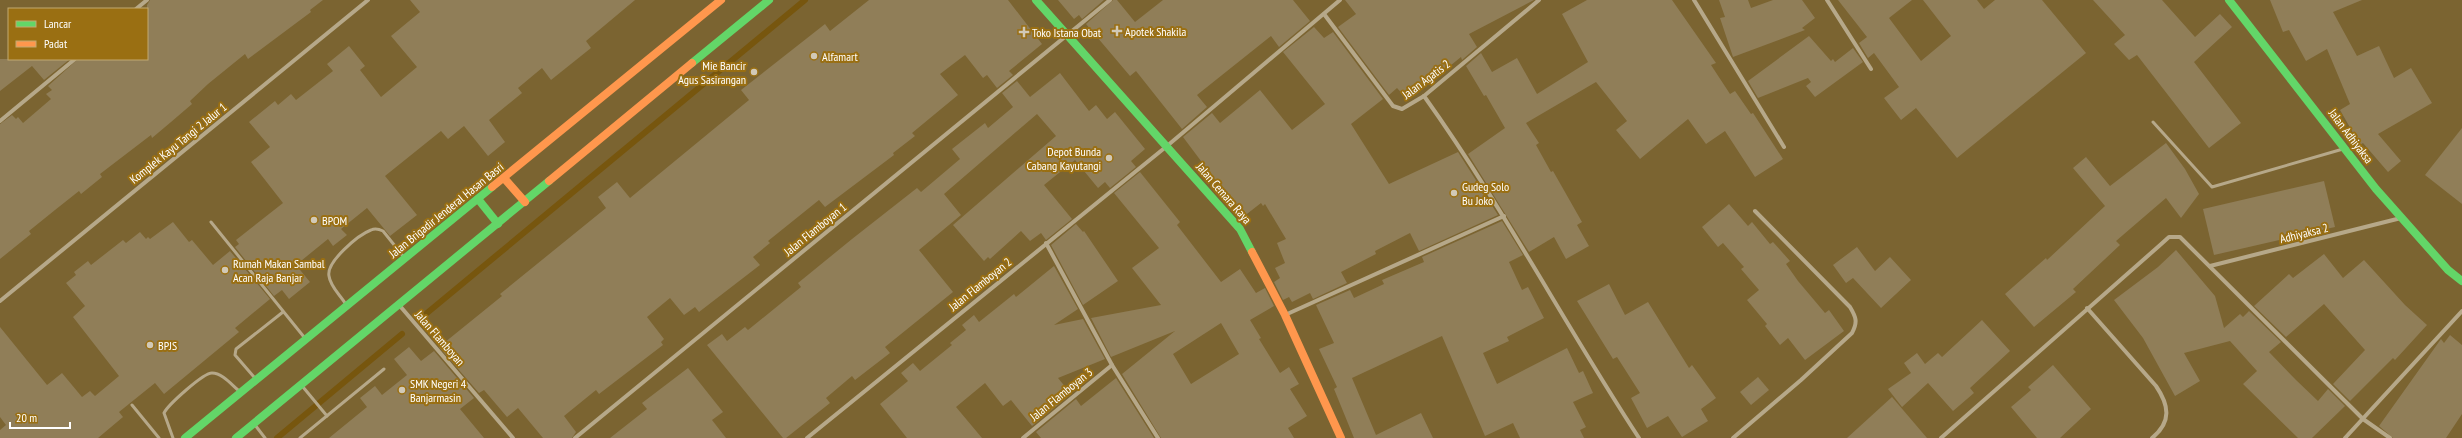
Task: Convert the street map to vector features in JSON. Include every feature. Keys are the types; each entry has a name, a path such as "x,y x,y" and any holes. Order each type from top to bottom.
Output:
{"main road":[{"name":"Jalan Brigadir Jenderal Hasan Basri","path":"185,438 721,0"},
{"path":"236,438 769,0"},
{"name":"Jalan Cemara Raya","path":"1036,0 1240,229 1285,315 1341,438"},
{"name":"Jalan Adhiyaksa","path":"2228,0 2346,148 2376,189 2448,270 2462,281"},
{"path":"504,178 525,202"},
{"path":"478,199 498,224"}],"street":[{"path":"137,8 147,0"},
{"name":"Komplek Kayu Tangi 2 Jalur 1","path":"0,301 368,0"},
{"name":"Jalan Flamboyan 1","path":"575,438 1110,0"},
{"name":"Jalan Flamboyan 2","path":"807,438 1167,146 1340,0"},
{"name":"Jalan Agatis 2","path":"1324,14 1395,108 1402,109 1424,96 1539,0"},
{"path":"1694,0 1784,147"},
{"path":"1827,0 1872,69"},
{"path":"0,121 75,60"},
{"path":"1424,96 1453,137 1504,216 1590,364 1638,438"},
{"path":"1733,438 1801,380 1852,332 1856,325 1856,317 1850,307 1755,211"},
{"path":"1285,315 1504,216"},
{"name":"Adhiyaksa 2","path":"2210,266 2403,218"},
{"path":"1941,438 2169,237 2180,237 2364,420 2390,438"},
{"path":"1046,243 1112,365 1158,438"},
{"name":"Jalan Flamboyan","path":"399,305 513,438"},
{"path":"2087,308 2164,397 2168,409 2159,432 2152,438"},
{"path":"2345,438 2364,420 2462,311"},
{"name":"Jalan Flamboyan 3","path":"1023,438 1112,365"}],"lane":[{"path":"2153,122 2212,187 2346,148"},
{"path":"211,222 306,340"},
{"path":"348,306 331,283 329,272 333,260 361,236 371,230 383,231 405,258"},
{"path":"257,379 235,355 236,349 283,312"},
{"path":"300,438 384,369"},
{"path":"174,438 164,413 203,377 213,373 219,374 240,392"},
{"path":"302,384 328,416"},
{"path":"132,405 159,438"},
{"path":"253,424 265,438"}],"building":[{"path":"150,0 323,0 310,10 311,12 248,59 245,54 208,84 190,101 192,104 152,138 151,135 100,174 102,177 81,194 79,191 55,210 29,231 31,234 0,259 0,124 12,115 16,119 18,117 23,123 51,99 46,94 52,90 48,86 77,60 148,60 147,5"},
{"path":"410,0 635,0 586,41 591,48 551,80 542,68 518,88 522,93 489,120 505,142 488,156 464,126 448,139 441,131 385,176 417,215 390,236 367,208 341,229 347,235 333,246 328,239 296,265 310,282 289,299 282,290 274,296 235,247 239,244 236,240 283,203 251,162 270,147 249,122 275,101 278,105 291,94 296,100 333,71 327,64 349,46 365,66 360,70 381,97 417,67 391,36 420,12"},
{"path":"869,0 1008,0 1042,44 1009,71 1013,75 997,88 987,75 983,78 965,55 940,74 958,95 912,133 915,136 893,153 894,155 825,207 819,200 768,241 770,243 753,257 760,265 699,312 695,307 684,315 670,298 647,317 664,339 661,342 663,345 599,394 596,390 564,416 576,432 572,438 543,438 518,408 507,417 484,390 479,393 439,347 502,296 500,294 606,208 598,197 617,182 630,198 749,100 741,90 825,24 830,31"},
{"path":"1058,0 1104,0 1082,19 1079,15 1074,19"},
{"path":"1113,0 1117,0 1135,22 1163,0 1293,0 1310,21 1279,47 1271,36 1197,95 1207,107 1182,129 1136,71 1130,76 1086,24"},
{"path":"1345,0 1534,0 1469,34 1477,47 1462,60 1461,57 1408,100 1397,88 1389,95 1338,27 1356,14"},
{"path":"1587,0 1672,0 1716,63 1711,65 1730,94 1735,91 1751,114 1753,113 1783,159 1755,177 1725,131 1706,144 1688,119 1640,159 1616,130 1627,121 1596,82 1526,123 1539,143 1536,145 1551,172 1553,171 1582,222 1577,225 1589,246 1566,259 1554,237 1529,252 1468,154 1505,128 1486,95 1484,96 1466,66 1481,53 1492,72 1517,58 1537,94 1588,62 1562,14"},
{"path":"1719,0 1748,0 1751,8 1773,0 1802,0 1815,18 1802,28 1805,30 1733,57 1720,18 1725,17"},
{"path":"1838,0 1912,0 1889,18 1921,61 1951,36 1923,0 1977,0 1984,9 1995,0 2042,0 2086,53 1957,158 1916,108 1901,120 1884,98 1899,87 1874,53 1868,58 1859,43 1867,37"},
{"path":"2093,0 2162,0 2195,37 2220,14 2232,27 2194,62 2241,123 2209,148 2137,55 2129,60 2114,44 2125,35"},
{"path":"2270,0 2362,0 2333,12 2357,56 2379,46 2394,78 2411,68 2432,103 2378,134 2401,161 2388,172 2363,143 2360,145 2340,110 2350,104 2327,49 2306,61 2289,30 2283,32"},
{"path":"1314,27 1324,38 1333,32 1383,99 1351,124 1389,184 1458,152 1498,215 1419,251 1410,233 1375,251 1376,254 1341,272 1347,283 1313,299 1310,293 1292,302 1289,297 1283,300 1274,282 1280,278 1275,268 1285,263 1277,243 1286,239 1265,204 1263,206 1261,203 1243,217 1183,137 1212,113 1220,123 1260,90 1292,130 1325,104 1283,52"},
{"path":"1809,36 1831,61 1833,59 1835,62 1853,48 1863,62 1815,97 1806,86 1811,82 1808,78 1758,98 1748,81"},
{"path":"0,59 69,60 44,80 32,66 0,91"},
{"path":"1060,73 1089,111 1096,105 1107,119 1115,112 1145,149 1131,161 1136,167 1110,188 1105,182 1098,188 1075,160 1044,185 1072,219 1046,240 1041,233 1030,241 1021,231 990,259 988,257 984,261 953,225 1056,136 1037,114 944,194 961,215 919,250 953,292 885,347 890,353 855,380 852,376 826,398 830,403 786,438 783,438 707,345 722,334 727,341 745,327 748,330 801,287 798,283 852,239 917,188 921,192 960,159 952,149 985,123 988,128 1013,107 1002,93 1017,81 1030,97"},
{"path":"2462,128 2462,204 2425,175"},
{"path":"2166,143 2185,169 2199,194 2181,218 2166,198 2116,241 2120,245 2073,289 2076,292 2034,327 2005,294 2046,258 2047,260 2105,206 2073,168 2086,157 2110,186"},
{"path":"1140,172 1180,222 1177,225 1221,282 1240,269 1256,293 1265,288 1274,306 1250,320 1261,338 1259,339 1280,373 1289,367 1299,384 1290,389 1307,416 1288,428 1294,438 1161,438 1122,374 1175,331 1111,357 1091,318 1161,305 1132,268 1159,248 1114,193","holes":["1221,323 1239,354 1191,384 1173,354"]},
{"path":"2324,181 2335,227 2214,255 2203,209"},
{"path":"1729,204 1748,226 1752,222 1770,244 1773,242 1790,261 1786,264 1798,281 1825,313 1829,310 1844,331 1805,360 1788,338 1780,345 1765,326 1767,324 1747,300 1759,290 1741,269 1744,267 1723,243 1718,247 1702,227"},
{"path":"1502,221 1523,255 1509,262 1522,290 1528,287 1544,318 1507,337 1509,341 1483,353 1497,384 1567,348 1579,373 1583,371 1593,393 1573,402 1586,427 1580,430 1584,438 1520,438 1513,423 1485,436 1442,336 1352,378 1376,435 1421,413 1433,438 1354,438 1334,389 1337,387 1319,349 1334,343 1316,305 1350,290 1354,298 1384,284 1382,280 1424,262 1422,257"},
{"path":"173,222 189,242 192,240 213,265 230,251 270,299 235,328 239,332 164,394 155,383 119,412 123,417 98,438 0,438 0,430 6,425 0,417 0,327 47,385 62,373 82,397 90,391 95,396 119,376 73,317 85,306 66,283 76,275 74,272 88,261 91,265 123,240 126,243 140,232 146,239 148,237 150,239"},
{"path":"1076,224 1083,232 1084,231 1118,281 1083,305 1051,245"},
{"path":"1857,247 1875,271 1890,257 1911,280 1881,308 1853,278 1846,283 1833,265"},
{"path":"2176,250 2215,296 2224,328 2240,314 2243,317 2249,311 2281,342 2269,352 2296,380 2318,401 2328,389 2345,406 2312,438 2298,438 2243,384 2257,371 2230,341 2184,353 2200,381 2175,396 2143,338 2114,300 2158,267"},
{"path":"2324,254 2343,278 2364,260 2405,305 2427,325 2395,360 2393,358 2350,401 2333,384 2365,350 2324,304 2286,337 2254,306 2289,274 2293,278"},
{"path":"1054,266 1078,309 1054,325 1083,319 1105,359 1058,378 1071,394 1032,426 1011,400 1003,406 985,383 956,407 982,438 907,438 880,404 908,381 901,373 913,363 920,371 952,345 950,343 966,330 962,325 974,315 979,322 1014,294 1016,297"},
{"path":"1609,284 1625,315 1648,302 1689,368 1692,365 1716,398 1701,409 1708,421 1682,437 1668,416 1647,428 1631,398 1640,393 1617,357 1613,359 1577,301"},
{"path":"1982,320 2010,351 1970,388 1974,393 1953,411 1928,383 1902,407 1888,389 1911,373 1904,363 1917,353 1925,364 1938,353 1942,357"},
{"path":"2450,335 2462,345 2462,414 2446,438 2393,438 2379,426 2441,339 2444,343"},
{"name":"SMK Negeri 4 Banjarmasin","path":"409,347 421,361 434,351 474,398 460,409 484,438 329,438 367,407 360,398 375,386 382,395 407,375 394,359"},
{"path":"2053,365 2091,409 2060,438 2037,438 2011,407 2031,390 2028,387"},
{"path":"688,368 723,412 712,420 726,438 610,438 647,409 642,403"},
{"path":"1758,377 1769,390 1751,405 1740,392"},
{"path":"1116,378 1154,438 1041,438 1036,432 1076,399 1081,406"},
{"path":"1892,397 1927,438 1847,438"}],"waterway":[{"path":"427,313 805,0"},
{"path":"277,438 402,334"}],"traffic: fast":[{"path":"692,63 769,0"},
{"path":"1036,0 1240,229 1252,252"},
{"path":"2229,0 2376,189 2448,270 2462,281"},
{"path":"236,438 549,181"},
{"path":"185,438 492,187"},
{"path":"478,199 498,224"}],"traffic: slow":[{"path":"492,187 721,0"},
{"path":"549,181 692,63"},
{"path":"504,178 525,202"},
{"path":"1252,252 1285,315 1341,438"}],"place":[{"name":"Apotek Shakila","path":"1117,31"},
{"name":"Toko Istana Obat","path":"1024,32"},
{"name":"Alfamart","path":"814,56"},
{"name":"Mie Bancir Agus Sasirangan","path":"754,72"},
{"name":"Depot Bunda Cabang Kayutangi","path":"1109,158"},
{"name":"Gudeg Solo Bu Joko","path":"1454,193"},
{"name":"BPOM","path":"314,220"},
{"name":"Rumah Makan Sambal Acan Raja Banjar","path":"225,270"},
{"name":"BPJS","path":"150,345"},
{"name":"SMK Negeri 4 Banjarmasin","path":"402,390"}]}
